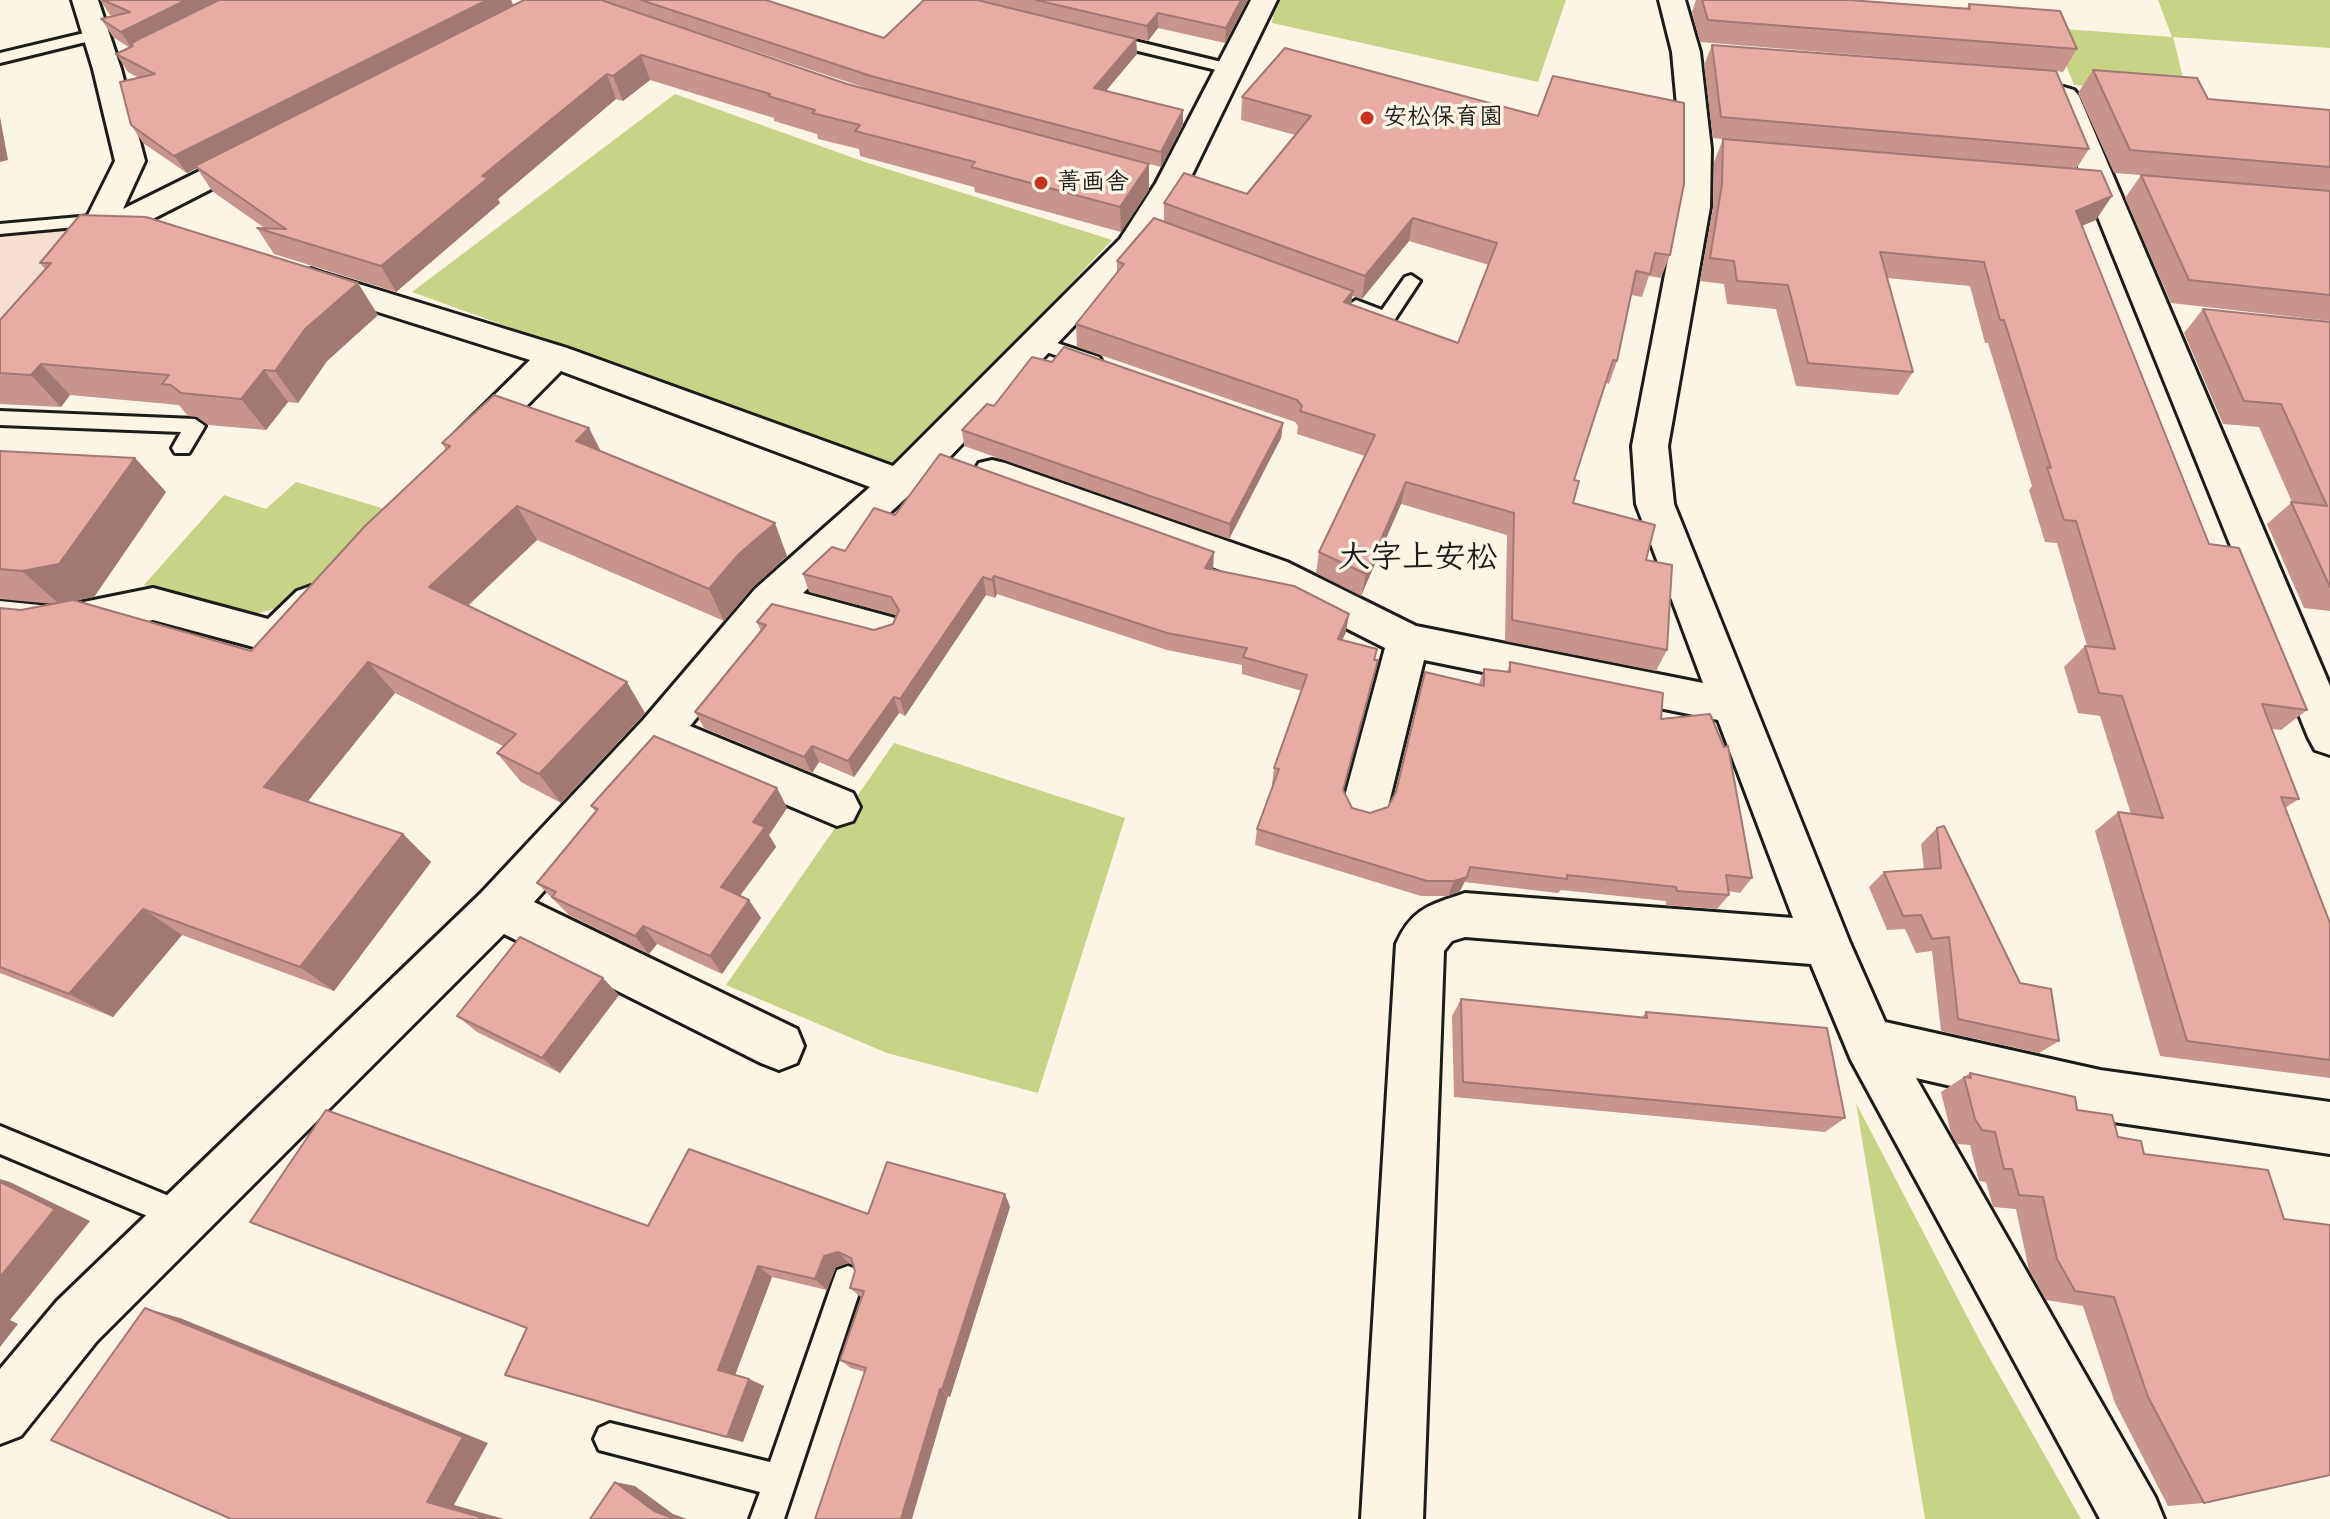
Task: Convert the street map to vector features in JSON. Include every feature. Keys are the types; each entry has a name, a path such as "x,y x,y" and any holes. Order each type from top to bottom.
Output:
{"street":[{"path":"0,1415 77,1321 498,908 659,732 769,600 933,452 1151,230 1156,179 1229,68 1264,0"},
{"path":"1672,0 1702,53 1714,150 1694,207 1650,446 1655,504 1826,943 1869,1043 2133,1519"},
{"path":"93,12 113,66 130,161 113,221"},
{"path":"2042,80 2057,81 2330,737"},
{"path":"65,270 113,221 280,142"},
{"path":"113,221 169,235"},
{"path":"288,272 555,356 897,482"},
{"path":"2154,316 2197,320"},
{"path":"443,468 555,356"},
{"path":"933,452 1273,573 1408,641 1734,706"},
{"path":"0,617 59,623 153,604 276,637 332,581"},
{"path":"769,600 880,629"},
{"path":"1365,807 1408,641"},
{"path":"659,732 837,807"},
{"path":"498,908 779,1046"},
{"path":"1392,1519 1420,944 1436,925 1465,915 1826,943"},
{"path":"1869,1043 2100,1095 2330,1128"}],"lane":[{"path":"0,58 93,12"},
{"path":"1091,36 1229,68"},
{"path":"0,229 113,221"},
{"path":"1343,302 1386,318 1411,281"},
{"path":"1039,343 1112,369"},
{"path":"0,418 195,426 182,448"},
{"path":"0,1140 183,1216"},
{"path":"767,1519 848,1281"},
{"path":"610,1439 780,1481"}],"shaded area":[{"path":"70,228 79,230 0,335 0,235"}],"green space":[{"path":"1275,0 1566,0 1538,82 1272,23"},
{"path":"2158,0 2330,0 2330,48 2173,37 2187,94 2074,85 2051,28 2172,37"},
{"path":"675,94 865,162 1112,240 897,467 412,292"},
{"path":"296,482 388,510 298,602 249,616 144,585 224,495 266,509"},
{"path":"894,743 1125,818 1038,1093 887,1053 726,985"},
{"path":"1856,1103 1981,1343 2081,1519 1925,1519"}],"building":[{"path":"103,0 186,0 121,32 101,19 130,12"},
{"path":"219,0 487,0 174,156 131,125 120,82 155,74 116,54 133,46 130,45 137,40"},
{"path":"524,0 601,0 847,84 1149,164 1120,207 971,167 975,162 855,131 860,125 812,113 815,110 768,96 770,94 641,55 613,76 607,74 482,176 488,178 381,266 257,228 286,229 195,166"},
{"path":"641,0 766,0 884,38 924,0 977,0 1136,39 1094,88 1183,110 1161,152 871,76"},
{"path":"1036,0 1241,0 1226,28 1158,13 1147,26"},
{"path":"1702,0 1849,0 1970,9 1969,4 2060,11 2077,49 1708,20"},
{"path":"1712,45 2056,71 2089,149 1721,117"},
{"path":"1285,48 1538,116 1553,76 1684,103 1684,184 1670,255 1655,253 1650,274 1636,271 1617,361 1613,360 1574,480 1579,481 1573,503 1655,525 1646,560 1672,565 1667,650 1512,620 1514,513 1406,482 1366,574 1319,552 1375,435 1300,411 1302,406 1297,400 1076,324 1124,264 1117,261 1154,218 1353,291 1344,302 1458,343 1497,243 1413,218 1365,276 1164,203 1184,173 1247,194 1311,116 1242,97"},
{"path":"2093,70 2197,78 2208,99 2330,110 2330,167 2130,150"},
{"path":"1723,139 2101,171 2112,196 2076,211 2209,544 2239,548 2307,710 2262,704 2299,799 2281,797 2330,923 2330,1060 2187,1041 2118,812 2163,818 2122,696 2099,693 2085,646 2115,649 2076,521 2064,520 2047,467 2051,468 2004,320 2000,320 1984,262 1880,252 1913,372 1808,363 1788,285 1737,281 1734,261 1710,258 1722,184"},
{"path":"2141,175 2330,191 2330,295 2189,280"},
{"path":"80,215 146,217 358,283 305,329 275,371 264,370 241,399 181,393 171,385 162,384 169,375 41,364 31,375 0,373 0,320 51,263 40,263"},
{"path":"2203,309 2330,322 2330,587 2291,502 2327,506 2281,404 2244,401"},
{"path":"1064,347 1283,423 1230,524 962,430 987,404 994,406 1032,357 1052,362"},
{"path":"494,395 589,428 576,441 775,523 739,554 709,589 517,506 429,587 627,682 539,774 497,753 516,734 368,662 264,787 403,834 300,967 143,909 69,994 0,967 0,608 21,610 73,600 251,651 365,526 450,446 442,443"},
{"path":"0,451 135,458 59,564 22,571 0,569"},
{"path":"940,454 1214,552 1205,568 1294,586 1349,614 1338,639 1377,649 1374,660 1378,660 1343,790 1352,808 1370,813 1388,807 1396,792 1425,672 1484,686 1484,669 1510,672 1510,662 1663,693 1661,719 1710,714 1724,747 1728,746 1752,878 1726,875 1729,895 1677,891 1676,887 1567,875 1567,879 1470,867 1467,877 1454,881 1427,881 1257,829 1279,769 1274,768 1307,675 1243,657 1247,648 1167,633 994,576 992,580 983,577 900,699 894,697 848,761 812,746 804,757 695,712 766,625 757,622 772,604 874,630 893,624 899,610 891,597 803,574 832,547 845,551 874,508 895,515"},
{"path":"654,736 777,788 753,822 765,827 721,887 749,900 710,956 643,926 635,936 552,897 556,892 537,883 598,809 591,806"},
{"path":"1944,826 2020,983 2051,989 2059,1041 1958,1019 1949,937 1932,939 1921,915 1903,916 1884,872 1941,868 1937,828"},
{"path":"520,937 603,978 542,1058 457,1016"},
{"path":"1461,999 1647,1018 1646,1012 1827,1028 1845,1118 1463,1082"},
{"path":"1970,1073 2075,1097 2077,1110 2112,1115 2118,1137 2141,1141 2144,1154 2268,1170 2284,1219 2330,1225 2330,1475 2204,1503 2148,1397 2114,1297 2075,1291 2057,1259 2043,1197 2019,1195 2012,1169 2004,1169 1995,1132 1982,1130 1975,1119 1964,1077 1971,1078"},
{"path":"326,1110 648,1226 689,1149 868,1214 887,1162 1005,1194 940,1389 901,1519 815,1519 866,1368 840,1360 864,1291 850,1288 855,1271 851,1258 838,1252 824,1256 815,1279 758,1266 718,1370 749,1379 727,1437 618,1407 505,1375 527,1328 250,1222"},
{"path":"0,1182 55,1209 0,1277"},
{"path":"145,1308 463,1437 427,1502 487,1519 231,1519 51,1440"},
{"path":"615,1482 654,1511 675,1519 590,1519"}],"place":[{"name":"安松保育園","path":"1367,118"},
{"name":"菁画舎","path":"1041,183"}],"district":[{"name":"大字上安松","path":"1418,559"}]}
